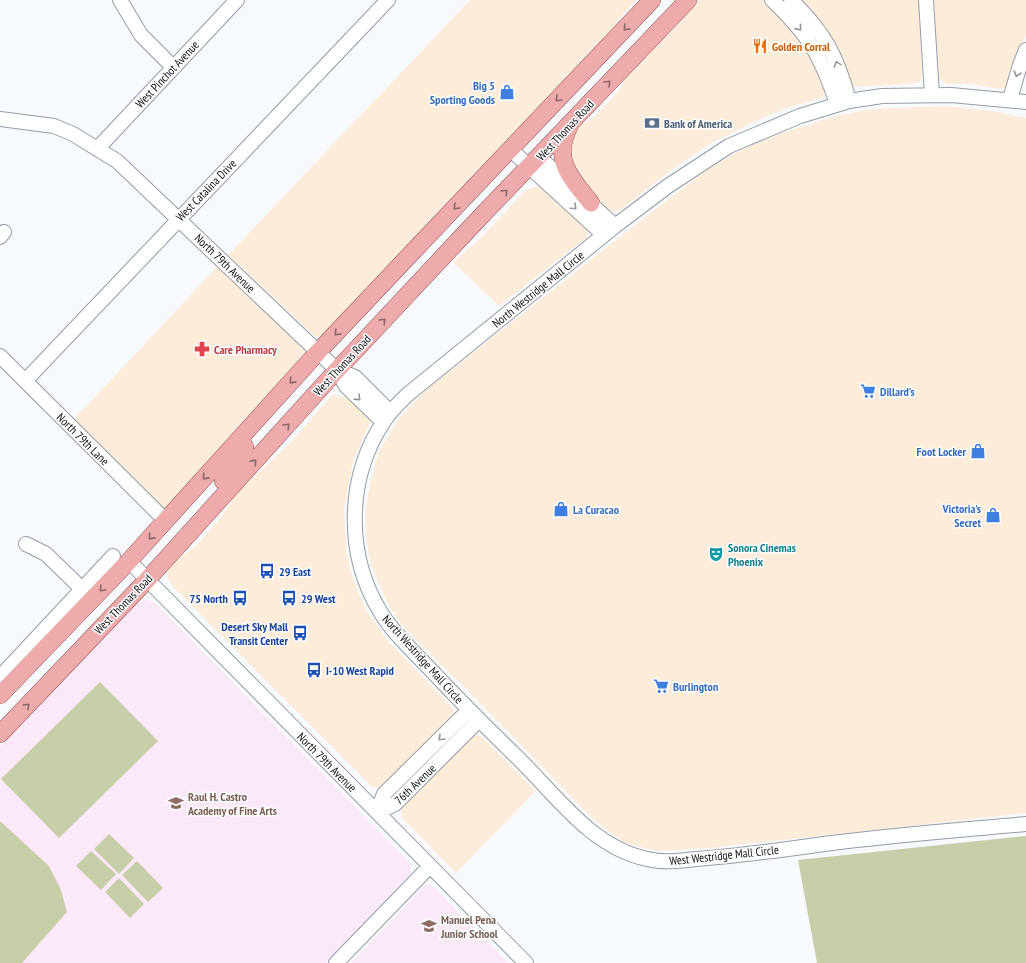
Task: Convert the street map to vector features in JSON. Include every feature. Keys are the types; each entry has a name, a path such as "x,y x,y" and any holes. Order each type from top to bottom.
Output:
{"main road":[{"path":"0,695 121,559 166,521 318,352 652,0"},
{"name":"West Thomas Road","path":"0,734 147,580 337,370 688,0"},
{"path":"572,122 564,139 562,156 571,178 591,203"},
{"path":"515,144 534,162"},
{"path":"196,525 213,494 243,453 245,447 240,438"}],"street":[{"path":"120,0 141,35 173,67"},
{"name":"West Pinchot Avenue","path":"97,149 237,0"},
{"name":"West Catalina Drive","path":"25,382 388,0"},
{"path":"772,0 799,26 813,46 843,103"},
{"path":"791,0 813,22 829,46 836,61 843,103"},
{"path":"926,0 932,95"},
{"path":"1021,99 1020,65 1026,50"},
{"name":"North Westridge Mall Circle","path":"475,716 392,628 367,588 356,540 354,515 356,491 367,455 387,417 413,390 615,226 668,186 720,151 786,120 843,103 882,96 932,95 1021,99"},
{"name":"North 79th Avenue","path":"0,118 54,126 118,161 337,370"},
{"path":"534,162 591,203 615,226"},
{"path":"534,162 604,235"},
{"name":"North 79th Lane","path":"0,356 166,521"},
{"path":"337,370 355,377 387,417"},
{"path":"26,544 46,554 82,589"},
{"path":"0,677 82,589 121,559"},
{"name":"North 79th Avenue","path":"121,559 147,580 526,963"},
{"name":"76th Avenue","path":"377,812 395,804 475,716"},
{"name":"West Westridge Mall Circle","path":"475,716 581,824 608,844 636,856 650,860 660,861 711,858 850,841 1026,824"},
{"path":"336,963 430,866"}],"shaded area":[{"path":"470,0 637,0 619,19 602,43 324,334 316,337 228,255"},
{"path":"699,0 764,0 779,14 810,52 826,90 825,94 822,98 786,108 711,143 673,169 619,211 614,212 609,210 573,174 567,145 576,130 597,114 619,91 628,75"},
{"path":"801,0 920,0 922,79 920,82 914,84 854,87 851,83 837,46 817,18"},
{"path":"934,0 1026,0 1026,36 1021,44 1006,87 1000,89 971,84 946,84 939,78"},
{"path":"947,106 992,111 1026,118 1026,813 710,848 660,851 623,842 593,819 432,656 401,624 388,604 371,565 366,536 365,513 370,483 379,451 400,417 428,388 667,200 703,173 737,152 779,134 835,116 872,109"},
{"path":"538,186 544,188 588,229 588,234 586,238 499,306 453,262 479,240 526,190"},
{"path":"218,266 303,346 306,352 305,356 165,510 74,419"},
{"name":"Desert Sky Mall Transit Center","path":"335,395 347,397 368,416 371,421 353,461 344,508 346,550 351,572 359,594 366,610 389,642 451,706 454,711 454,716 384,787 379,788 372,787 367,782 172,586 167,576 171,565 197,545 221,517 237,493 292,441 330,397"},
{"name":"Raul H. Castro Academy of Fine Arts","path":"143,600 154,602 411,864 411,873 326,963 0,963 0,746 134,605"},
{"path":"478,735 483,738 536,791 456,873 402,818 401,811 403,805 471,736"},
{"name":"Manuel Pena Junior School","path":"428,884 434,887 508,963 351,963 422,888"}],"green space":[{"path":"100,682 158,741 59,838 1,779"},
{"path":"0,821 49,866 61,890 67,912 22,963 0,963"},
{"path":"109,834 134,858 119,874 94,849"},
{"path":"1026,836 1026,963 817,963 798,860"},
{"path":"91,851 116,874 101,890 76,866"},
{"path":"137,861 163,888 148,902 122,875"},
{"path":"119,878 144,904 130,918 105,892"}],"place":[{"name":"Golden Corral","path":"760,46"},
{"name":"Big 5 Sporting Goods","path":"507,92"},
{"name":"Bank of America","path":"652,123"},
{"name":"Care Pharmacy","path":"202,349"},
{"name":"Dillard's","path":"868,391"},
{"name":"Foot Locker","path":"978,451"},
{"name":"La Curacao","path":"561,509"},
{"name":"Victoria's Secret","path":"993,515"},
{"name":"Sonora Cinemas Phoenix","path":"716,554"},
{"name":"29 East","path":"267,571"},
{"name":"75 North","path":"240,598"},
{"name":"29 West","path":"289,598"},
{"name":"Desert Sky Mall Transit Center","path":"300,633"},
{"name":"I-10 West Rapid","path":"314,670"},
{"name":"Burlington","path":"661,686"},
{"name":"Raul H. Castro Academy of Fine Arts","path":"176,803"},
{"name":"Manuel Pena Junior School","path":"429,926"}]}
